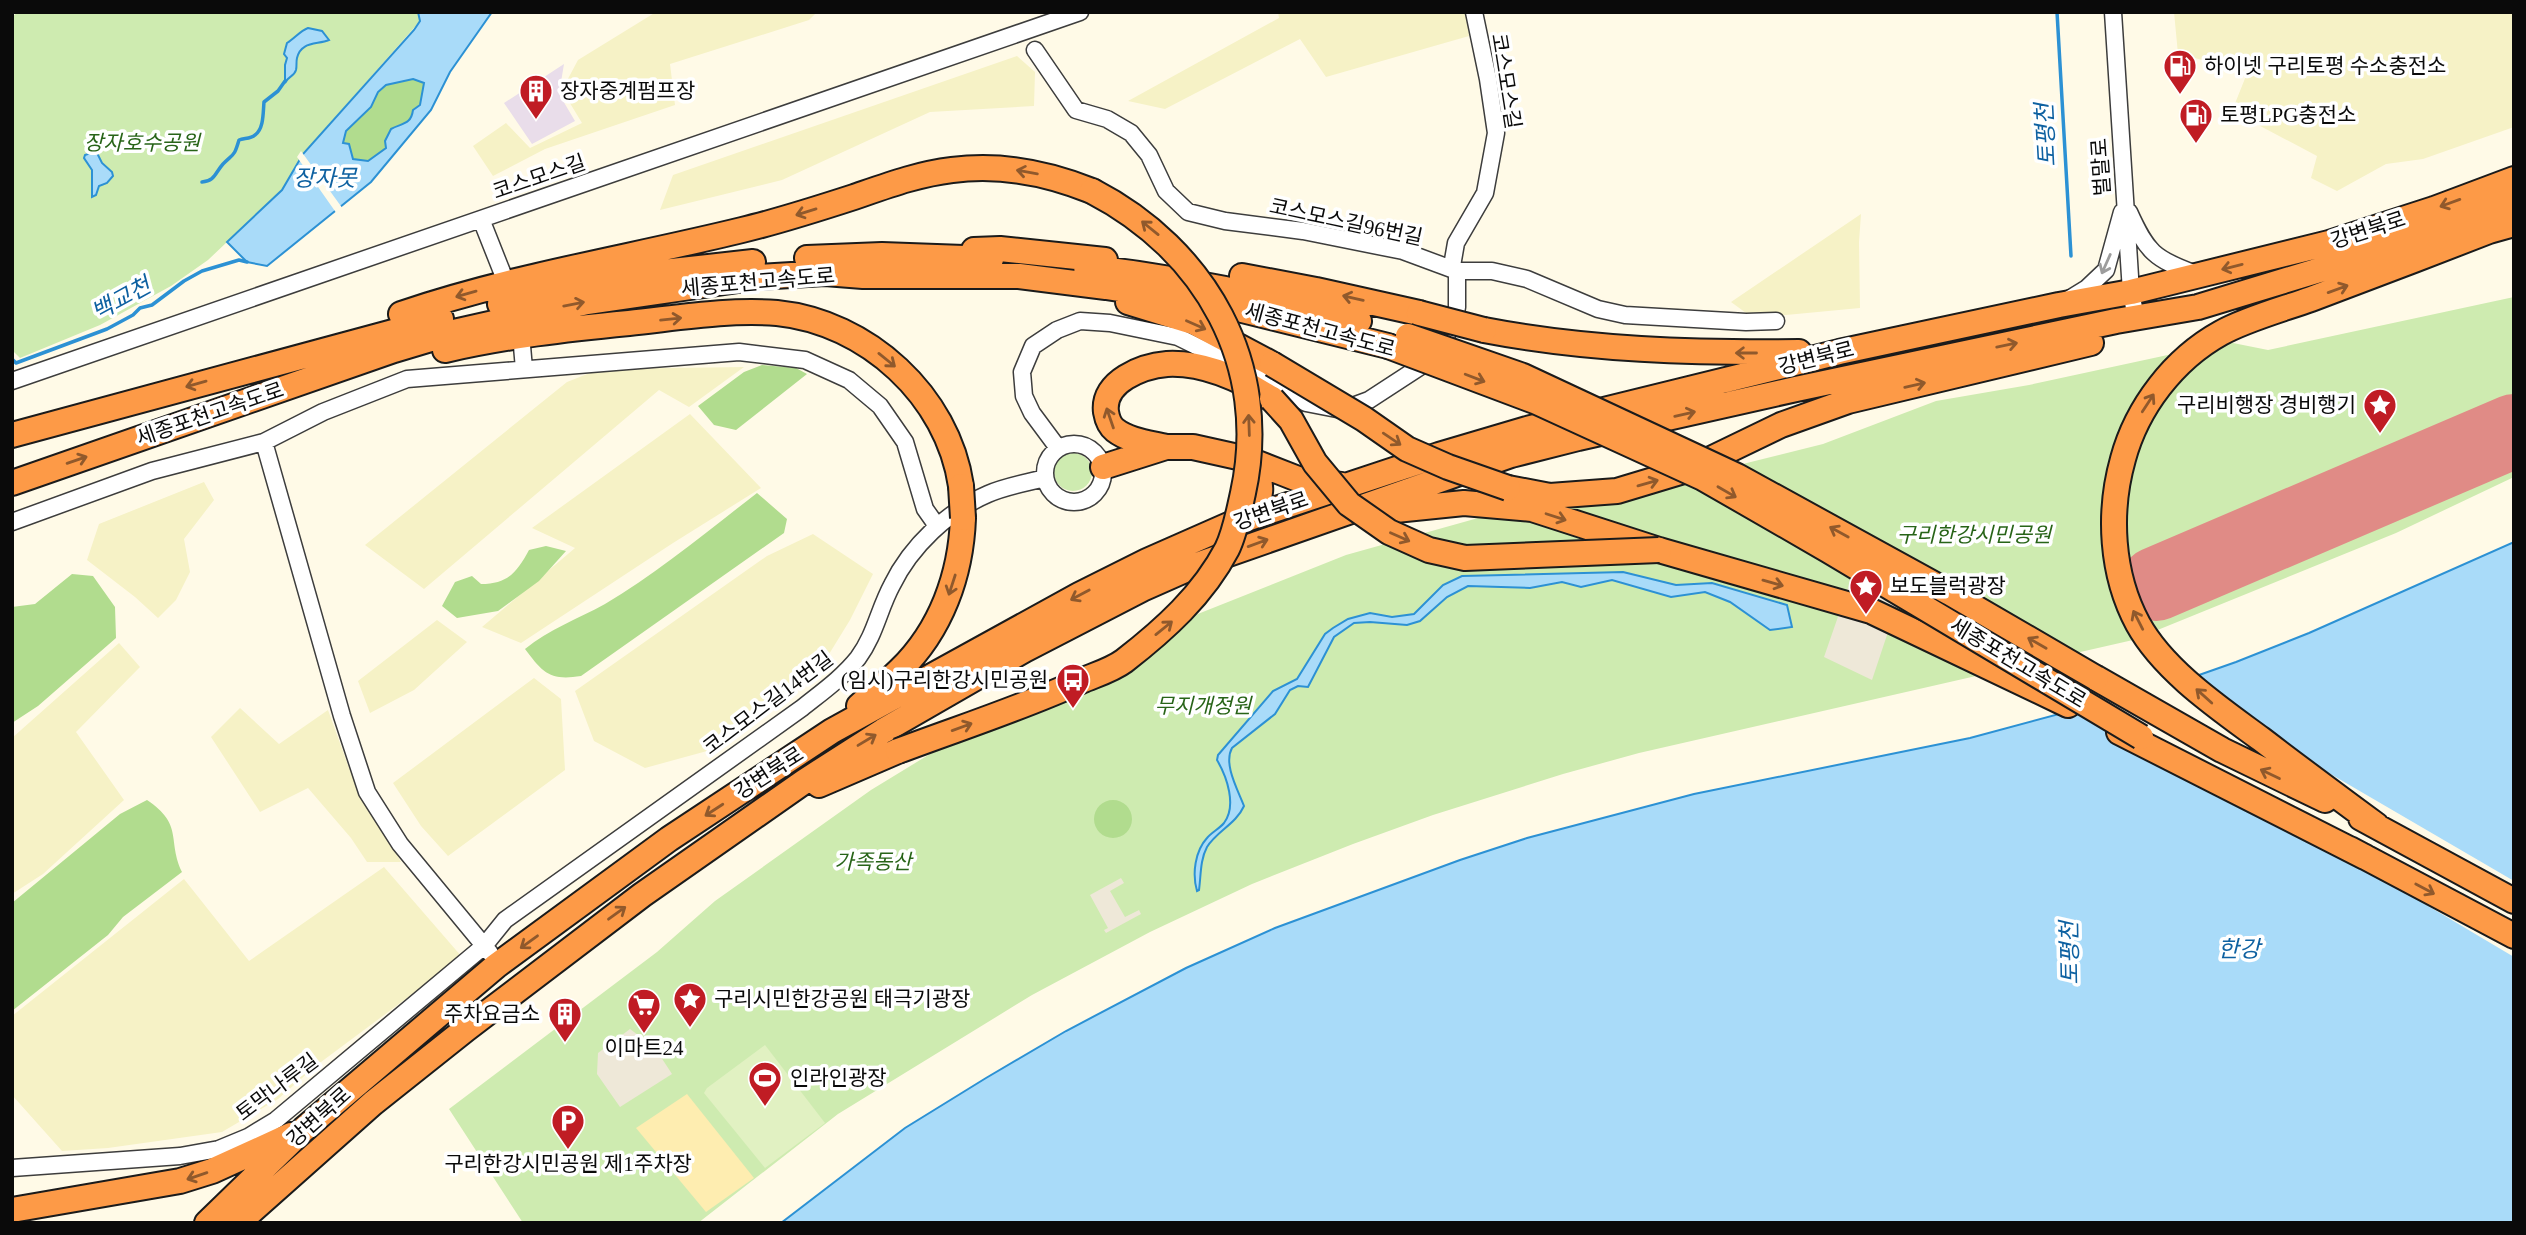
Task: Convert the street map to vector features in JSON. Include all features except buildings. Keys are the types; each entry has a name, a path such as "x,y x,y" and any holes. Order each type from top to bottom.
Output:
{"highway":[{"path":"262,366 345,332 431,303 517,279 772,222 933,173 967,169 1009,170 1049,177 1092,191 1141,221 1175,251 1206,287 1231,338 1248,396 1250,437 1247,474 1228,548 1175,618 1121,663 1052,694 898,751 770,806"},
{"name":"강변북로","path":"215,1221 304,1129 506,958 669,839 832,732 1079,595 1147,561 1231,524 1527,429 1839,352 2131,292 2329,243 2434,209 2514,179"},
{"path":"863,276 1081,293 1139,304 1193,322 1272,364 1364,419 1407,449 1508,488 1550,496 1617,491 1654,481 1690,468 1781,425 1848,401 2159,327 2198,307 2335,265 2514,204"},
{"path":"2489,231 2514,217"},
{"path":"2376,825 2213,704 2158,650 2138,624 2124,590 2116,557 2113,522 2116,484 2126,447 2145,406 2175,367 2221,333 2489,231 2514,224"},
{"path":"882,255 1000,249 1264,279 1484,330 1647,351 1839,352"},
{"name":"세종포천고속도로","path":"12,435 565,286 663,272 771,260 882,255 1048,263 1196,282 1270,298 1390,339 1523,376 1737,476 1950,593 2222,750 2376,825 2514,901"},
{"name":"세종포천고속도로","path":"12,483 267,393 454,332 587,302 759,277 825,273 863,276 1008,275 1095,285 1222,305 1390,339 1537,401 1703,478 2141,737 2514,936"},
{"name":"강변북로","path":"215,1221 373,1104 631,903 862,743 1077,621 1142,589 1194,566 1477,466 1578,438 2198,307"},
{"path":"267,393 302,387 390,362 513,337 711,315 779,313 838,330 875,350 915,387 936,417 955,458 961,486 961,550 946,601 928,636 899,672 832,732"},
{"path":"1346,485 1298,478 1247,459 1193,447 1166,447 1130,438 1110,425 1106,405 1108,395 1116,384 1130,374 1151,366 1192,366 1243,380 1272,399 1291,420 1315,463 1349,504 1389,532 1429,550 1465,558 1659,550"},
{"path":"1103,467 1166,447"},
{"path":"1231,524 1248,513 1258,502 1261,486 1259,475 1247,459"},
{"path":"1333,517 1464,503 1532,509 1659,550 1871,611 1962,657 2045,693 2365,857"},
{"path":"264,1223 383,1115 466,1029"},
{"path":"12,1210 180,1181 212,1171 304,1129"}],"street":[{"name":"코스모스길","path":"12,381 234,302 1080,12"},
{"name":"코스모스길","path":"1457,271 1452,266 1456,243 1485,192 1496,133 1474,12"},
{"name":"벌말로","path":"2113,12 2131,292 2136,318"},
{"path":"1004,38 1035,50 1041,26"},
{"name":"코스모스길96번길","path":"1035,50 1076,110 1107,119 1131,133 1149,155 1166,191 1188,212 1225,222 1303,231 1402,251 1457,271 1492,271 1527,279 1598,309 1625,315 1746,322 1776,321"},
{"path":"2125,203 2142,241 2150,251 2165,262 2199,275"},
{"path":"2059,305 2087,288 2106,270 2125,203"},
{"path":"481,219 502,272"},
{"path":"1058,449 1032,413 1024,396 1022,372 1033,346 1056,330 1080,321 1110,323 1178,337 1276,385 1306,403 1342,410 1369,400 1435,357 1455,319 1457,271"},
{"path":"522,346 524,369"},
{"path":"12,522 152,471 264,442 323,412 407,379 739,352 805,360 849,380 880,406 905,442 925,509 937,526"},
{"path":"264,442 342,716 367,792 400,844 487,949"},
{"path":"1071,444 1085,446 1097,454 1103,467 1104,475 1098,491 1075,503 1052,494 1045,478 1047,461 1058,449 1071,444"},
{"name":"코스모스길14번길","path":"487,949 505,920 802,708 844,674 860,655 872,634 891,586 904,563 942,521 986,494 1045,478"},
{"name":"토막나루길","path":"12,1168 180,1156 219,1149 248,1137 276,1120 487,949"}],"shaded area":[{"path":"656,12 817,12 809,20 670,64 675,105 545,149 493,176 473,146 506,123 530,148 582,123 562,90 578,60"},
{"path":"1278,12 1467,12 1469,36 1326,77 1300,39 1165,109 1128,101 1279,18"},
{"path":"2174,12 2514,12 2514,127 2423,159 2386,164 2337,191 2311,178 2317,156 2232,111 2248,71 2178,54"},
{"path":"1017,56 1035,72 1034,106 930,112 782,180 660,210 673,175"},
{"path":"564,64 559,94 575,121 532,144 504,103"},
{"path":"1861,214 1860,308 1753,318 1731,302"},
{"path":"744,367 689,407 659,390 424,589 365,545 567,382 600,369"},
{"path":"690,414 761,488 521,643 482,627 575,548 532,528"},
{"path":"204,482 214,500 184,539 190,572 176,600 158,618 87,560 99,524"},
{"path":"813,534 873,574 850,620 826,659 707,751 645,768 594,741 575,691 767,556"},
{"name":"보도블럭광장","path":"1858,559 1907,575 1872,680 1824,657"},
{"path":"437,620 467,642 414,690 370,713 358,681"},
{"path":"119,643 140,667 76,732 124,800 43,874 12,894 12,738"},
{"path":"534,678 561,699 565,770 448,856 421,826 393,783"},
{"path":"240,708 279,744 328,710 349,768 401,862 367,862 351,838 308,788 260,812 211,737"},
{"path":"384,867 462,957 317,1065 278,1099 222,1132 108,1148 62,1151 12,1095 12,1016 184,879 249,961"},
{"path":"1121,878 1124,883 1110,891 1125,917 1139,910 1141,914 1106,933 1104,930 1108,928 1090,895"},
{"path":"630,1029 655,1048 672,1074 620,1107 597,1074 598,1053"}],"green space":[{"name":"장자호수공원","path":"18,12 418,12 420,21 303,154 282,190 208,260 171,286 100,325 20,358 12,350 12,17"},
{"path":"413,79 424,83 420,105 407,124 395,127 386,148 368,161 353,159 343,143 346,131 371,107 378,92 386,85"},
{"name":"구리한강시민공원","path":"2514,297 2514,477 2396,533 2133,640 1639,753 1563,774 1433,815 1252,884 1150,932 1032,995 838,1114 698,1223 523,1223 449,1109 657,952 715,901 871,790 1007,707 1160,629 1346,555 1546,499 1626,493 1823,444 1936,401 2029,385 2228,342 2268,350"},
{"path":"762,365 796,368 807,374 736,430 714,425 698,406 744,372"},
{"path":"1073,453 1086,459 1092,472 1086,485 1073,491 1060,485 1054,472 1060,459"},
{"path":"757,493 787,519 784,533 581,676 554,676 542,669 525,649 644,579"},
{"path":"546,546 566,551 539,581 498,611 457,618 442,606 455,582 472,576 481,584 498,582 516,570 529,550"},
{"path":"72,574 93,576 115,607 116,638 38,706 12,723 12,607 35,604"},
{"path":"147,800 159,809 170,825 182,872 123,917 108,935 12,1011 12,903 120,814"},
{"path":"1113,800 1126,806 1132,819 1126,832 1113,838 1100,832 1094,819 1100,806"},
{"name":"인라인광장","path":"765,1045 825,1123 765,1168 704,1093"}],"sand":[{"path":"687,1094 754,1178 706,1212 636,1128"}],"water":[{"name":"장자못","path":"418,12 492,12 450,72 431,110 371,182 267,266 247,262 227,242 282,190 303,154 420,21","holes":["413,79 424,83 420,105 413,110 408,121 391,129 385,141 386,148 368,161 353,159 349,144 343,143 346,131 371,107 378,92 386,85"]},
{"path":"308,28 322,31 329,40 310,44 302,49 297,58 295,72 285,83 287,58 284,54 287,43"},
{"path":"96,151 113,176 107,183 99,186 96,195 92,197 92,170 84,158"},
{"name":"한강","path":"2514,542 2514,1223 781,1223 905,1128 986,1078 1066,1031 1186,968 1275,928 1527,838 1694,794 1970,738 2182,681 2309,633"},
{"path":"1623,572 1676,585 1712,583 1787,605 1792,627 1770,630 1730,602 1705,592 1671,597 1612,580 1581,587 1562,582 1530,588 1468,586 1447,597 1420,621 1407,625 1354,623 1334,637 1308,687 1298,686 1290,690 1275,714 1232,748 1230,769 1244,806 1236,818 1207,847 1197,891 1197,856 1207,838 1224,823 1230,808 1229,792 1217,760 1218,755 1273,691 1297,679 1325,634 1333,628 1348,619 1370,613 1392,617 1414,614 1443,585 1462,576"}],"pier":[{"path":"301,151 343,209 337,214 297,157"},
{"path":"2181,677 2298,755 2514,881 2514,957 2134,731 2079,705"}],"waterway":[{"name":"토평천","path":"2057,12 2071,256"},
{"path":"202,182 214,176 233,154 239,140 252,137 258,132 264,102 278,91 285,81"},
{"name":"백교천","path":"12,359 16,363 107,329 133,315 140,308 152,305 202,271 239,260 247,262"}],"runway":[{"path":"2156,584 2514,431"}],"place":[{"name":"하이넷 구리토평 수소충전소","path":"2180,96"},
{"name":"장자중계펌프장","path":"536,121"},
{"name":"토평LPG충전소","path":"2196,145"},
{"name":"구리비행장 경비행기","path":"2380,435"},
{"name":"보도블럭광장","path":"1866,616"},
{"name":"(임시)구리한강시민공원","path":"1073,710"},
{"name":"구리시민한강공원 태극기광장","path":"690,1029"},
{"name":"이마트24","path":"644,1035"},
{"name":"주차요금소","path":"565,1044"},
{"name":"인라인광장","path":"765,1108"},
{"name":"구리한강시민공원 제1주차장","path":"568,1151"}],"park label":[{"name":"무지개정원","path":"1203,706"},
{"name":"가족동산","path":"873,862"}]}
